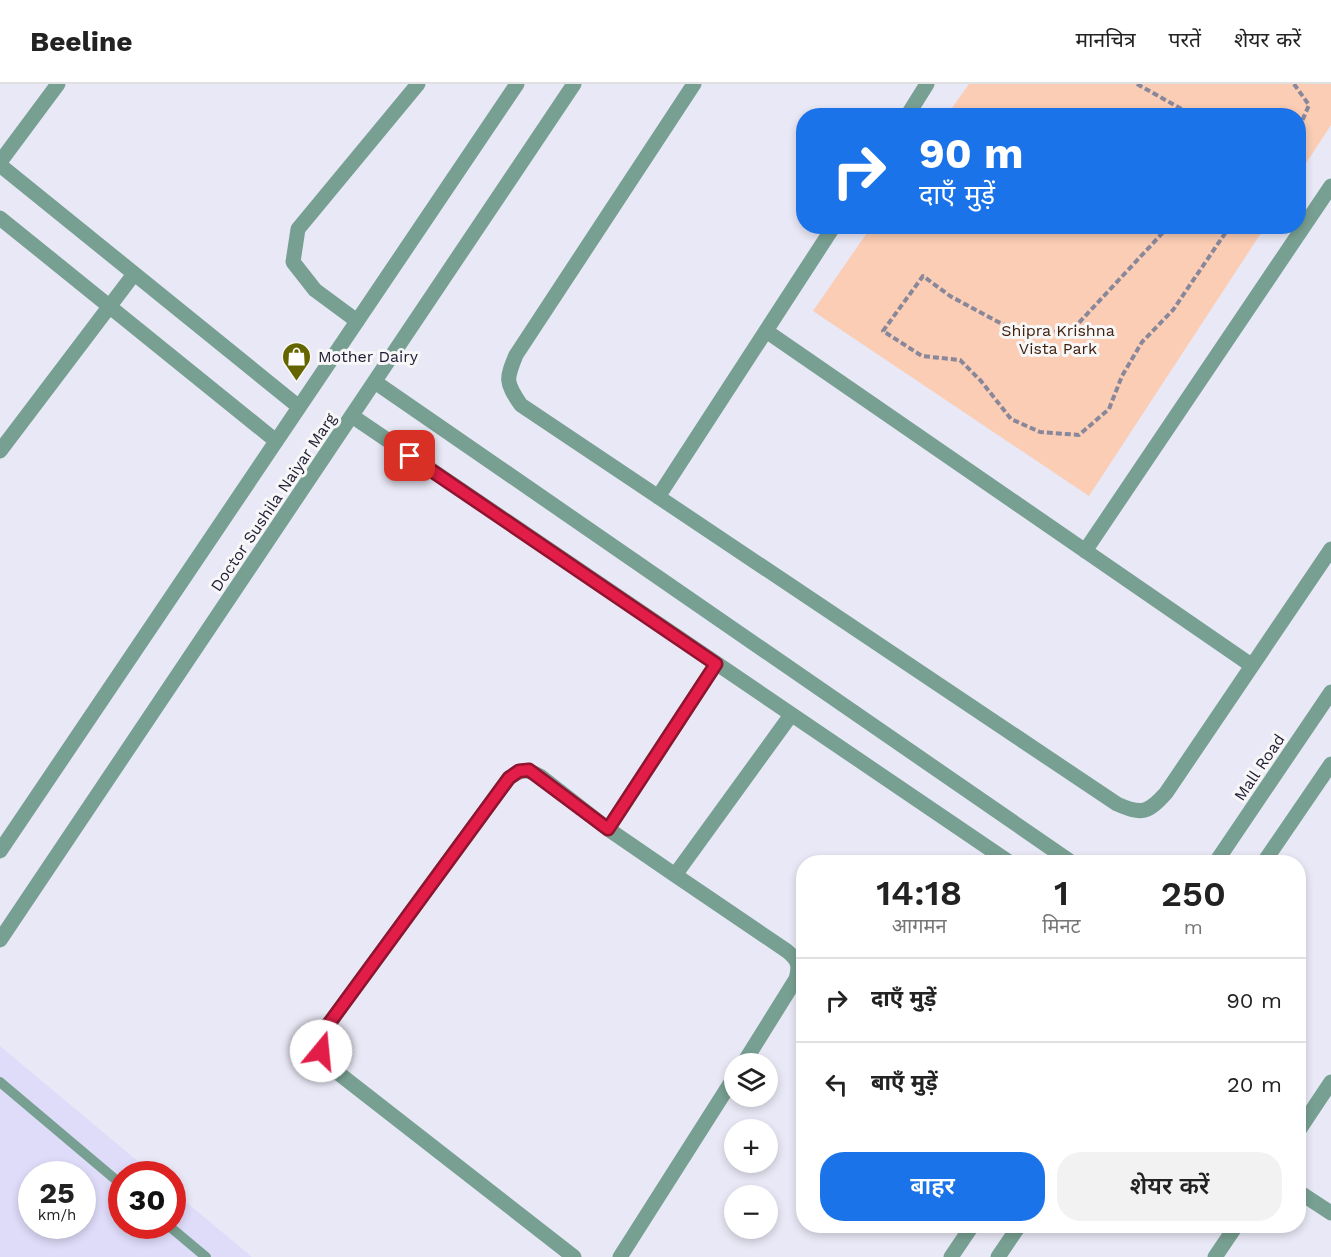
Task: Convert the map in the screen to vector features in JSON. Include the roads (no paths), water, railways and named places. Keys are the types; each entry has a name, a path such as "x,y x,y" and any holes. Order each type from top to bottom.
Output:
{"street":[{"path":"58,84 0,163 299,407"},
{"path":"357,321 315,290 293,262 298,229 418,84"},
{"name":"Doctor Sushila Naiyar Marg","path":"0,851 517,84"},
{"name":"Doctor Sushila Naiyar Marg","path":"0,940 574,84"},
{"path":"694,84 516,355 507,377 510,389 520,405 1107,797 1135,812 1152,809 1166,793 1331,549"},
{"path":"912,108 927,84"},
{"path":"1306,223 1331,186"},
{"path":"0,218 108,308 276,441"},
{"path":"658,498 829,234"},
{"path":"1084,551 1299,234"},
{"path":"0,451 134,274"},
{"path":"766,331 1251,665"},
{"path":"375,382 1061,855"},
{"path":"352,416 999,855"},
{"path":"608,829 716,664"},
{"name":"Mall Road","path":"1221,855 1331,692"},
{"path":"675,875 791,715"},
{"path":"1269,855 1331,764"},
{"path":"574,1257 324,1062 321,1039 328,1025 502,787 519,771 529,770 540,776 608,829 787,951 796,960"},
{"path":"750,1053 796,980"},
{"path":"1306,1120 1331,1082"},
{"path":"620,1257 724,1093"},
{"path":"1306,1197 1331,1213"},
{"path":"951,1257 967,1233"},
{"path":"998,1257 1014,1233"},
{"path":"1215,1257 1231,1233"}],"lane":[{"path":"0,1083 108,1173"},
{"path":"185,1239 206,1257"}],"place":[{"name":"Mother Dairy","path":"297,382"}],"park label":[{"name":"Shipra Krishna Vista Park","path":"1058,339"}]}
